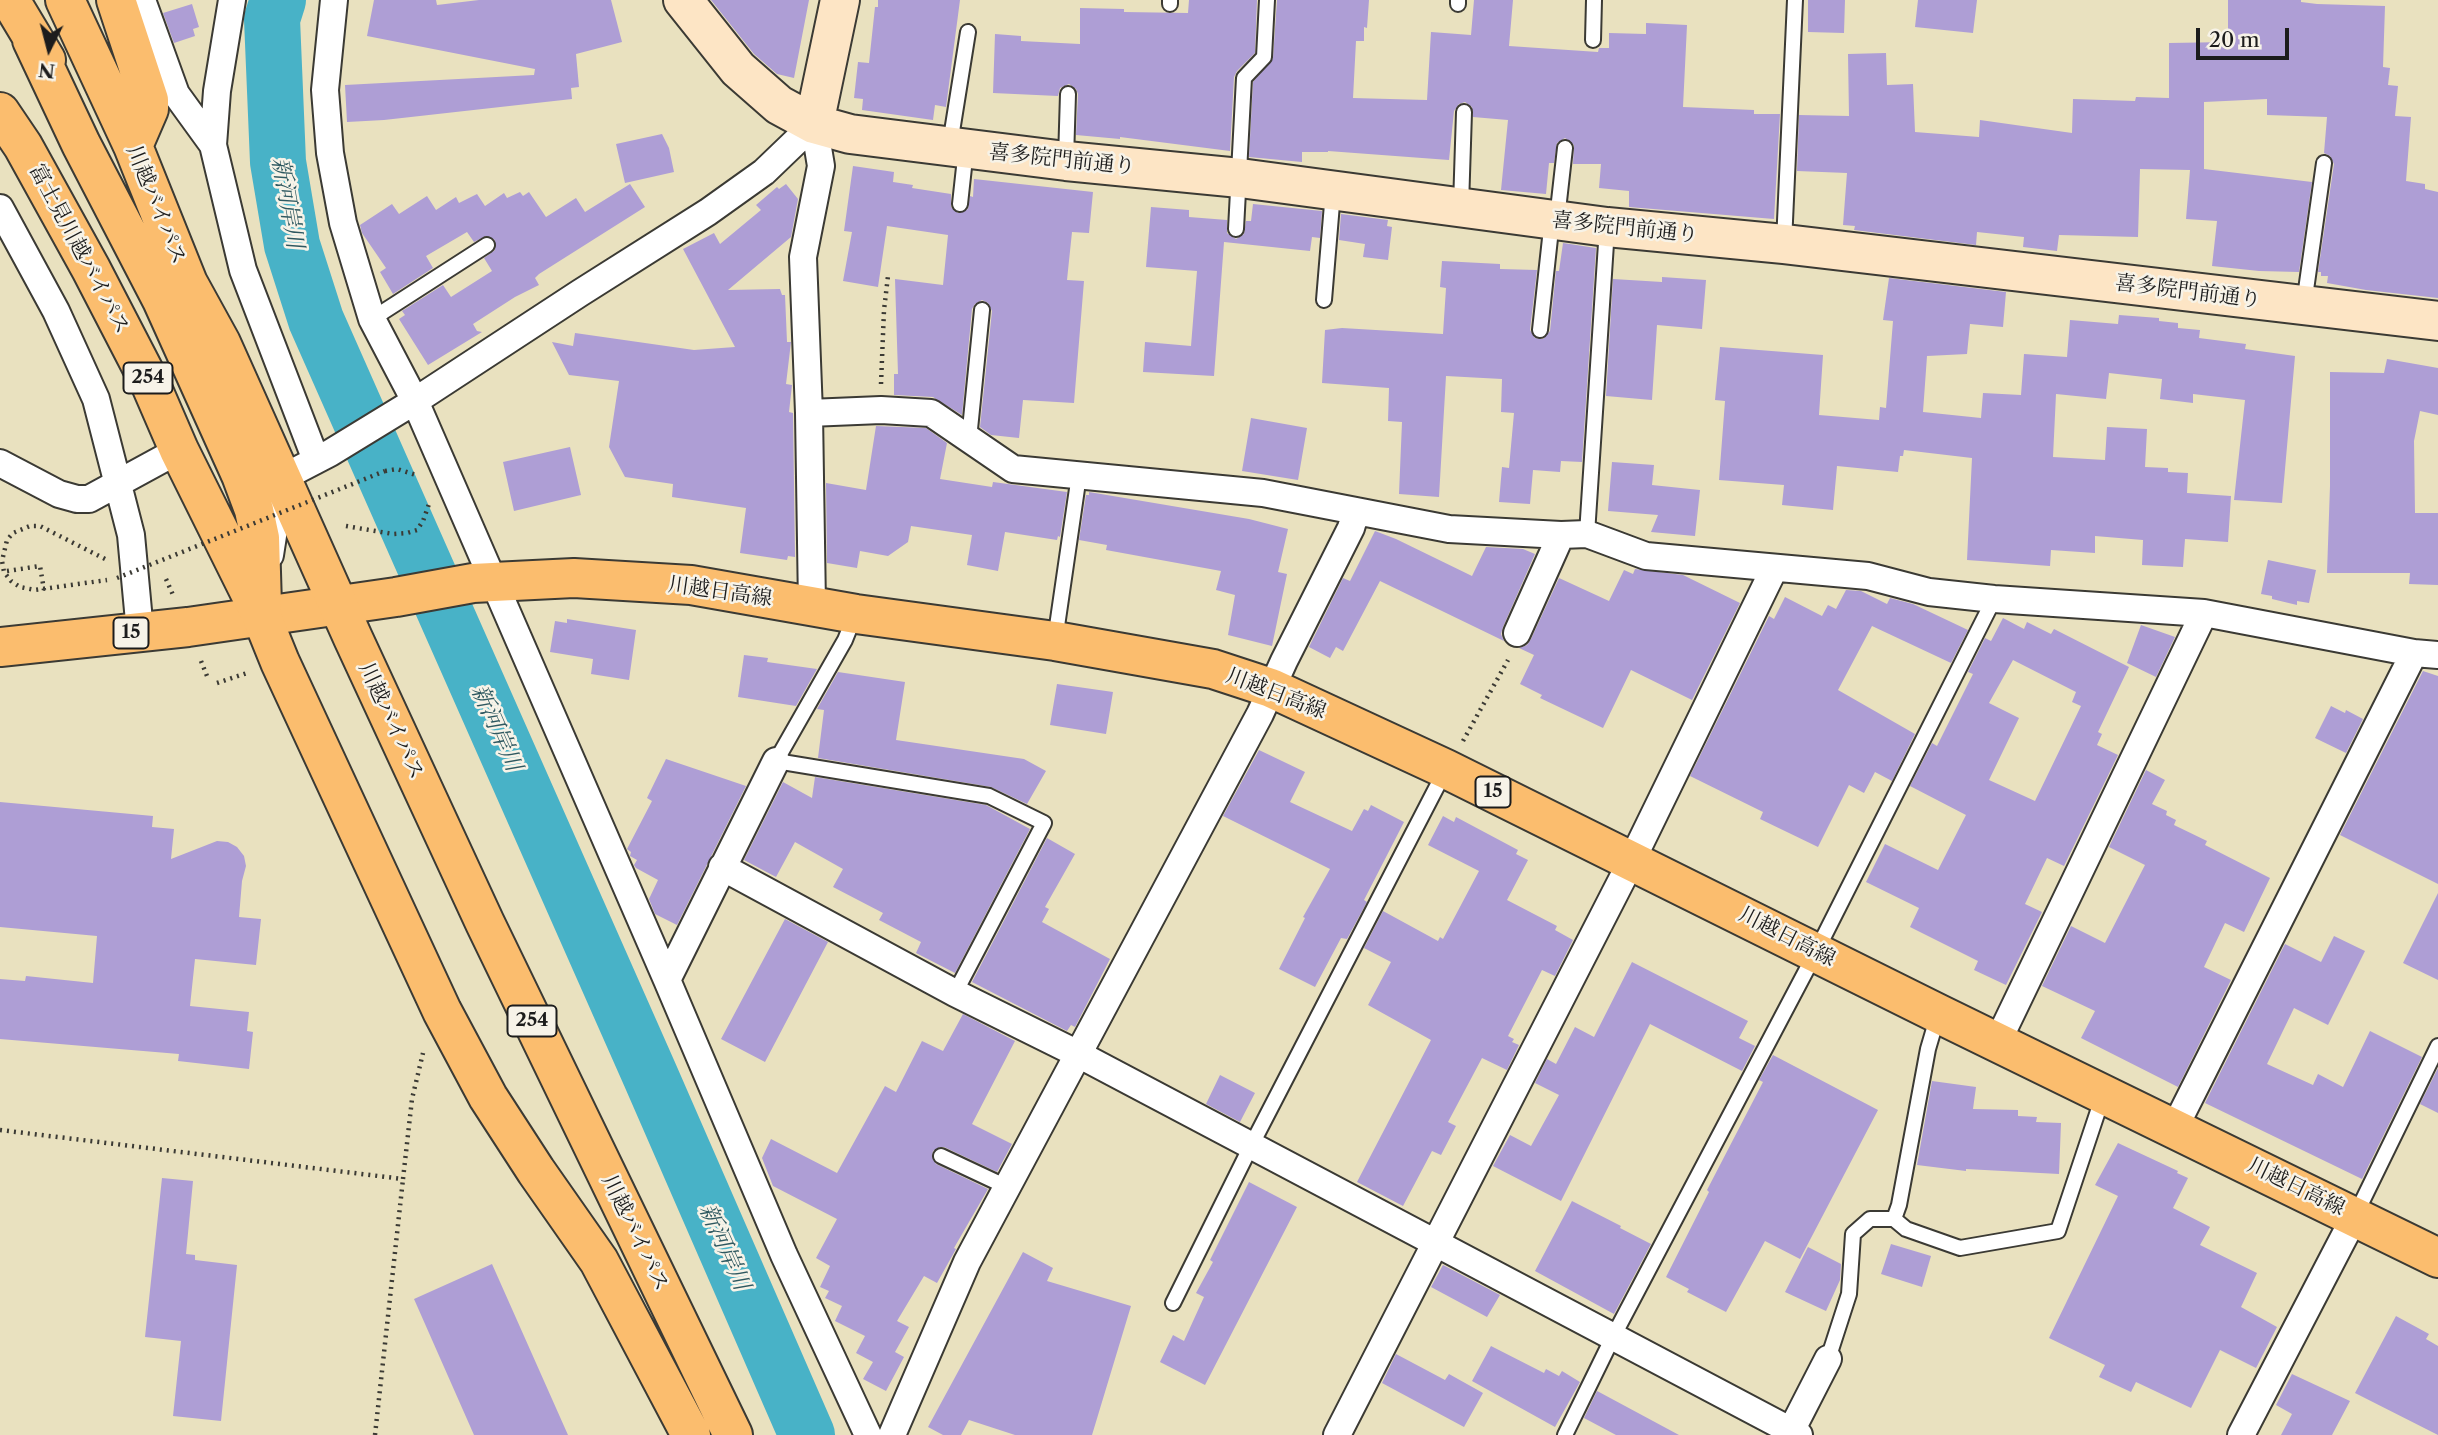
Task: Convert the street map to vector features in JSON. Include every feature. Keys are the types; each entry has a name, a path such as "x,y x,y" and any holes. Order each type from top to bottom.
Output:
{"main road":[{"name":"254","path":"10,0 32,40 188,283"},
{"name":"川越バイパス","path":"65,0 133,146 188,283 221,343 485,923 733,1435"},
{"path":"116,0 149,100 149,109 133,146"},
{"path":"32,40 81,144 162,300 241,475 254,510 260,538 261,615"},
{"name":"254","path":"0,100 23,146"},
{"name":"富士見川越バイパス","path":"0,112 23,146 92,269 145,372 179,450 261,615"},
{"name":"川越日高線","path":"0,647 140,632 396,597 483,582 574,578 691,585 856,614 1055,641 1213,669 1271,688 1446,769 1997,1043 2438,1258"},
{"name":"川越バイパス","path":"261,615 279,662 442,1011 488,1097 599,1261 691,1435"}],"street":[{"path":"142,0 176,93 213,145"},
{"path":"232,0 217,90 213,145 243,270 323,457"},
{"path":"334,0 325,90 330,153 344,223 372,319 404,408 483,582 503,608 667,980 784,1255 867,1435"},
{"name":"喜多院門前通り","path":"683,0 738,69 779,105 814,124 850,134 1066,161 1240,178 1607,227 1784,244 2438,321"},
{"path":"812,606 803,257 821,166 814,124 840,0"},
{"path":"261,615 282,478 323,457 404,408 708,212 764,172 814,124"},
{"path":"0,208 56,311 96,400 131,535 140,632"},
{"path":"809,413 881,410 931,413 1013,469 1263,494 1449,529 1574,535 1646,556 1868,576 1929,592 2204,613 2426,654 2174,1129"},
{"path":"0,463 59,494 89,499 179,450"},
{"path":"892,1435 967,1262 1260,714 1351,528 1356,511"},
{"path":"1517,633 1574,535"},
{"path":"1337,1435 1632,860 1774,569"},
{"path":"1997,1043 2204,613"},
{"path":"667,980 776,761"},
{"path":"722,867 955,993 1078,1054 1793,1434 1828,1359"},
{"path":"2241,1435 2355,1216"}],"lane":[{"path":"1236,229 1244,78 1264,57 1267,0"},
{"path":"1593,40 1594,0"},
{"path":"1784,244 1795,0"},
{"path":"960,204 957,148 968,32"},
{"path":"1066,161 1068,94"},
{"path":"1461,208 1464,112"},
{"path":"1540,330 1565,148"},
{"path":"2304,306 2324,163"},
{"path":"1324,300 1333,190"},
{"path":"1574,535 1607,227"},
{"path":"372,319 487,245"},
{"path":"970,439 982,310"},
{"path":"1055,641 1079,475"},
{"path":"1564,1435 1816,952 1994,599"},
{"path":"856,614 845,640 776,761 989,796 1044,823 955,993"},
{"path":"1173,1303 1446,769"},
{"path":"1894,1219 1899,1205 1928,1048 1939,1014"},
{"path":"2355,1216 2438,1045"},
{"path":"1828,1359 1849,1293 1853,1234 1870,1219 1894,1219 1906,1229 1960,1248 2058,1231 2104,1095"},
{"path":"941,1156 1007,1187"}],"path":[{"path":"881,410 884,310 888,276"},
{"path":"115,564 40,526 13,533 7,540 2,561 4,572 20,587 44,590 117,578 386,471 408,471 419,478"},
{"path":"346,526 393,534 417,530 424,521 429,501"},
{"path":"8,571 40,566 44,590"},
{"path":"1446,769 1514,649 1517,633"},
{"path":"374,1435 412,1098 423,1053"},
{"path":"0,1130 403,1179"}],"building":[{"path":"374,0 436,0 437,5 479,0 611,0 622,42 576,54 579,87 571,88 572,99 347,122 345,85 534,75 535,69 367,36"},
{"path":"711,0 809,0 794,78 777,74 754,54"},
{"path":"878,0 960,0 946,107 935,105 933,120 862,110 863,99 854,98 858,62 869,63"},
{"path":"1189,0 1257,0 1255,53 1234,77 1230,151 1120,137 1076,135 1078,94 1069,84 1060,88 1058,96 993,93 995,34 1021,36 1021,41 1080,44 1080,8 1188,13"},
{"path":"1277,0 1369,0 1364,41 1356,41 1353,98 1427,100 1431,32 1471,35 1474,0 1513,0 1509,46 1598,52 1599,48 1609,48 1609,33 1646,34 1646,23 1687,25 1683,107 1754,110 1754,114 1780,114 1774,219 1629,207 1629,191 1599,188 1601,164 1573,164 1574,145 1565,138 1557,143 1554,163 1549,163 1546,194 1501,190 1508,120 1473,117 1472,107 1465,102 1459,104 1454,111 1449,160 1328,151 1302,152 1302,162 1249,157 1253,82 1273,58"},
{"path":"1808,0 1845,0 1844,33 1808,32"},
{"path":"1918,0 1977,0 1973,33 1915,27"},
{"path":"2228,0 2301,0 2317,4 2385,6 2383,67 2390,68 2388,85 2398,86 2395,116 2411,117 2406,181 2425,184 2425,189 2438,192 2438,298 2327,283 2328,276 2321,276 2321,272 2318,272 2334,164 2330,156 2324,153 2327,117 2267,115 2267,99 2204,102 2204,169 2312,182 2299,272 2212,266 2217,221 2186,219 2190,170 2140,169 2138,237 2059,235 2057,251 2023,247 2024,237 1977,232 1976,245 1854,230 1855,226 1843,225 1847,173 1797,171 1799,115 1849,116 1848,54 1886,53 1887,85 1913,84 1915,132 1979,137 1980,120 2072,133 2073,99 2135,101 2136,97 2169,98 2169,43 2228,42"},
{"path":"192,4 199,27 193,29 195,36 174,43 163,13"},
{"path":"662,134 669,148 674,172 625,183 616,144"},
{"path":"853,166 894,172 893,182 951,194 951,207 958,213 968,209 970,196 973,197 974,179 1093,192 1089,233 1072,232 1067,280 1084,281 1074,403 1023,400 1019,438 991,435 980,427 992,311 988,303 982,300 972,309 962,415 933,397 894,395 894,374 898,374 895,279 943,285 948,235 887,226 878,287 843,281 852,232 844,231"},
{"path":"630,184 645,207 539,274 535,278 539,285 473,324 477,331 482,332 428,365 399,319 405,315 402,311 443,285 451,297 492,271 484,258 495,250 495,240 486,236 474,242 467,232 426,256 433,268 393,294 380,272 386,268 362,233 360,225 392,204 399,214 427,196 436,210 456,197 459,203 477,194 485,206 504,193 507,198 520,192 523,196 529,192 546,217 576,198 585,212"},
{"path":"786,184 798,199 791,237 728,290 780,289 782,295 785,295 787,342 791,342 786,384 792,385 789,412 793,413 795,557 788,556 787,560 740,553 746,508 672,497 673,484 625,477 609,447 619,381 569,375 552,342 573,346 575,333 694,350 735,347 683,249 714,233 720,244 761,210 756,205 777,187 779,189"},
{"path":"1253,204 1322,211 1320,238 1312,237 1310,251 1224,242 1214,376 1143,372 1145,342 1191,346 1197,271 1146,267 1151,207 1189,210 1189,217 1227,220 1227,233 1236,239 1244,234 1246,221 1251,221"},
{"path":"1341,214 1388,220 1387,226 1392,227 1388,260 1363,257 1365,244 1339,240"},
{"path":"1563,243 1596,248 1582,462 1561,461 1560,472 1533,470 1530,504 1499,502 1502,467 1509,468 1514,413 1501,412 1502,379 1446,376 1439,497 1399,494 1402,422 1388,421 1389,388 1322,383 1325,330 1342,328 1443,334 1446,288 1440,287 1442,261 1500,264 1500,269 1537,270 1530,330 1535,338 1543,339 1550,331 1556,271 1559,271"},
{"path":"1662,277 1706,280 1702,329 1657,325 1652,400 1606,396 1613,279 1662,282"},
{"path":"1889,278 2006,292 2003,327 1970,324 1967,354 1927,356 1923,412 1981,418 1983,393 2021,395 2024,354 2067,357 2070,320 2118,324 2119,315 2159,318 2159,321 2178,323 2178,328 2200,330 2199,338 2246,344 2245,349 2295,356 2282,503 2234,500 2245,400 2193,394 2193,403 2160,399 2162,379 2109,373 2106,399 2056,394 2053,457 2105,460 2107,427 2147,429 2145,467 2168,468 2168,472 2188,473 2187,493 2231,496 2228,542 2185,539 2183,567 2142,565 2143,540 2095,536 2095,553 2051,550 2050,566 1967,560 1972,458 1904,450 1903,456 1900,456 1898,472 1837,466 1833,510 1782,505 1784,485 1719,480 1725,401 1715,400 1720,347 1823,355 1819,415 1879,420 1880,407 1886,408 1893,321 1883,320"},
{"path":"2387,359 2438,368 2438,415 2420,411 2414,441 2415,513 2438,513 2438,585 2409,584 2410,573 2327,573 2330,372 2384,373"},
{"path":"1251,418 1307,428 1298,480 1242,471"},
{"path":"876,426 926,428 947,443 940,479 992,487 993,482 1067,492 1060,537 1058,536 1057,540 1005,532 998,571 967,565 972,535 911,526 908,542 888,556 860,551 857,568 827,563 826,483 866,490"},
{"path":"570,447 581,495 514,511 503,462"},
{"path":"1612,462 1654,465 1652,485 1700,490 1695,536 1651,532 1658,515 1608,511"},
{"path":"1089,492 1249,519 1288,529 1278,572 1287,574 1272,646 1228,635 1235,595 1216,590 1221,571 1106,550 1107,545 1079,540 1086,495 1089,495"},
{"path":"1375,531 1472,576 1486,547 1523,549 1535,554 1503,627 1501,634 1504,641 1380,581 1343,651 1336,647 1330,658 1309,647 1343,578 1350,581"},
{"path":"2268,560 2316,570 2309,603 2297,601 2297,605 2261,594"},
{"path":"1635,569 1683,575 1740,603 1692,700 1631,670 1603,728 1540,698 1542,695 1520,684 1534,655 1519,648 1527,645 1531,639 1559,578 1609,601 1624,570 1633,574"},
{"path":"1846,590 1861,591 1887,604 1890,598 1913,604 1968,630 1951,663 1872,626 1838,690 1915,734 1892,781 1875,772 1864,793 1849,785 1818,847 1760,819 1763,812 1690,776 1769,616 1774,619 1785,597 1822,616 1828,605 1836,609"},
{"path":"2003,618 2024,629 2027,622 2051,634 2054,629 2129,667 2098,732 2102,734 2097,745 2118,755 2064,866 2047,858 2025,904 2042,912 2006,985 1974,970 1978,961 1910,927 1919,908 1866,882 1885,844 1938,870 1966,815 1910,786 1932,743 1937,746 1973,674 1968,672 1985,638 1991,641","holes":["2013,660 2076,692 2072,702 2081,706 2035,801 1989,780 2019,718 1989,703"]},
{"path":"567,619 636,630 629,680 591,674 593,659 550,652 555,621 567,623"},
{"path":"2141,625 2175,637 2156,677 2127,663"},
{"path":"744,655 768,658 767,662 817,669 796,706 738,697"},
{"path":"2423,671 2438,676 2438,884 2340,835"},
{"path":"838,672 905,682 896,740 1024,759 1046,771 1027,804 991,787 818,758 824,710 817,709"},
{"path":"1057,684 1113,692 1106,734 1050,725"},
{"path":"2331,706 2363,719 2346,753 2315,738"},
{"path":"1259,750 1305,772 1290,802 1352,831 1364,809 1368,811 1371,805 1404,822 1364,900 1367,902 1347,939 1341,938 1315,987 1279,969 1305,918 1303,917 1330,869 1223,816"},
{"path":"666,759 746,786 677,925 655,914 649,899 658,880 636,868 634,865 637,860 630,856 631,852 627,849 652,801 647,798"},
{"path":"2146,770 2165,780 2152,804 2167,811 2166,815 2176,820 2174,825 2207,841 2205,845 2270,878 2244,932 2225,923 2204,967 2231,980 2178,1087 2081,1038 2095,1011 2042,986 2071,926 2105,943 2145,865 2109,847"},
{"path":"815,777 986,805 1030,829 955,973 916,953 921,942 879,920 883,913 833,887 843,869 795,842 776,877 744,860 783,782 812,798"},
{"path":"0,802 153,816 152,827 174,829 171,859 217,841 228,842 237,847 244,856 246,866 239,917 261,919 256,965 195,959 190,1006 249,1012 247,1031 253,1032 249,1069 178,1061 179,1054 0,1039 0,979 25,981 26,976 93,983 97,936 0,927"},
{"path":"1443,816 1454,822 1456,817 1518,850 1516,854 1528,860 1507,900 1557,926 1555,930 1573,940 1555,976 1542,970 1508,1036 1514,1039 1512,1042 1519,1045 1507,1070 1482,1058 1448,1122 1456,1126 1441,1155 1432,1151 1403,1206 1357,1182 1431,1040 1368,1005 1391,962 1364,948 1383,911 1438,941 1440,937 1443,939 1479,871 1428,845"},
{"path":"1047,838 1075,854 1045,907 1049,909 1042,922 1110,959 1075,1027 1071,1025 1067,1031 972,982"},
{"path":"2438,893 2438,980 2403,963"},
{"path":"785,919 828,942 765,1062 721,1039"},
{"path":"2334,936 2365,951 2328,1025 2294,1008 2267,1064 2313,1085 2318,1074 2343,1087 2370,1031 2422,1057 2362,1179 2205,1103 2285,944 2321,962"},
{"path":"1632,962 1748,1021 1739,1038 1755,1046 1742,1071 1650,1024 1561,1201 1493,1166 1510,1135 1531,1146 1559,1095 1535,1083 1547,1059 1556,1064 1575,1027 1594,1037"},
{"path":"963,1014 1015,1041 972,1124 1012,1144 997,1172 944,1147 933,1151 932,1157 936,1164 988,1189 937,1283 924,1276 897,1321 909,1327 895,1352 904,1357 886,1391 863,1379 873,1362 856,1353 865,1336 835,1321 842,1306 825,1298 829,1291 820,1287 830,1266 816,1258 837,1219 773,1186 762,1158 771,1139 837,1173 885,1086 896,1092 922,1041 943,1051"},
{"path":"1773,1055 1878,1110 1800,1259 1765,1241 1726,1312 1687,1292 1689,1289 1666,1277 1763,1082 1759,1080"},
{"path":"2438,1068 2438,1113 2420,1104"},
{"path":"1220,1075 1255,1093 1240,1122 1206,1104"},
{"path":"1932,1081 1976,1087 1973,1109 2018,1110 2018,1116 2037,1117 2036,1122 2061,1123 2059,1174 1966,1171 1917,1165"},
{"path":"2118,1143 2188,1178 2173,1208 2210,1227 2200,1245 2257,1273 2241,1307 2277,1327 2256,1368 2220,1350 2191,1408 2136,1382 2131,1392 2099,1377 2105,1365 2049,1338 2118,1196 2095,1185"},
{"path":"162,1178 193,1181 186,1254 195,1255 195,1260 237,1265 221,1421 173,1416 181,1341 145,1337"},
{"path":"1249,1182 1297,1207 1205,1385 1160,1362 1173,1335 1184,1341 1204,1297 1196,1293"},
{"path":"1572,1201 1651,1244 1614,1314 1535,1271"},
{"path":"1891,1244 1931,1256 1922,1287 1881,1274"},
{"path":"1808,1247 1841,1264 1840,1280 1826,1311 1785,1292"},
{"path":"1023,1252 1053,1268 1047,1281 1131,1306 1092,1435 1015,1435 969,1420 961,1435 943,1435 928,1427"},
{"path":"492,1264 568,1435 474,1435 414,1299"},
{"path":"1443,1265 1500,1295 1487,1317 1431,1287"},
{"path":"2396,1316 2429,1334 2426,1339 2438,1346 2438,1435 2355,1393"},
{"path":"1491,1346 1544,1373 1546,1369 1559,1376 1562,1371 1580,1382 1555,1427 1472,1381"},
{"path":"1396,1354 1445,1380 1449,1374 1483,1393 1464,1427 1382,1383"},
{"path":"2292,1374 2350,1401 2332,1435 2281,1435 2292,1414 2276,1405"},
{"path":"1597,1391 1679,1435 1616,1435 1584,1418"}],"waterway":[{"name":"新河岸川","path":"278,0 272,19 278,162 292,245 316,320 807,1435"}]}
